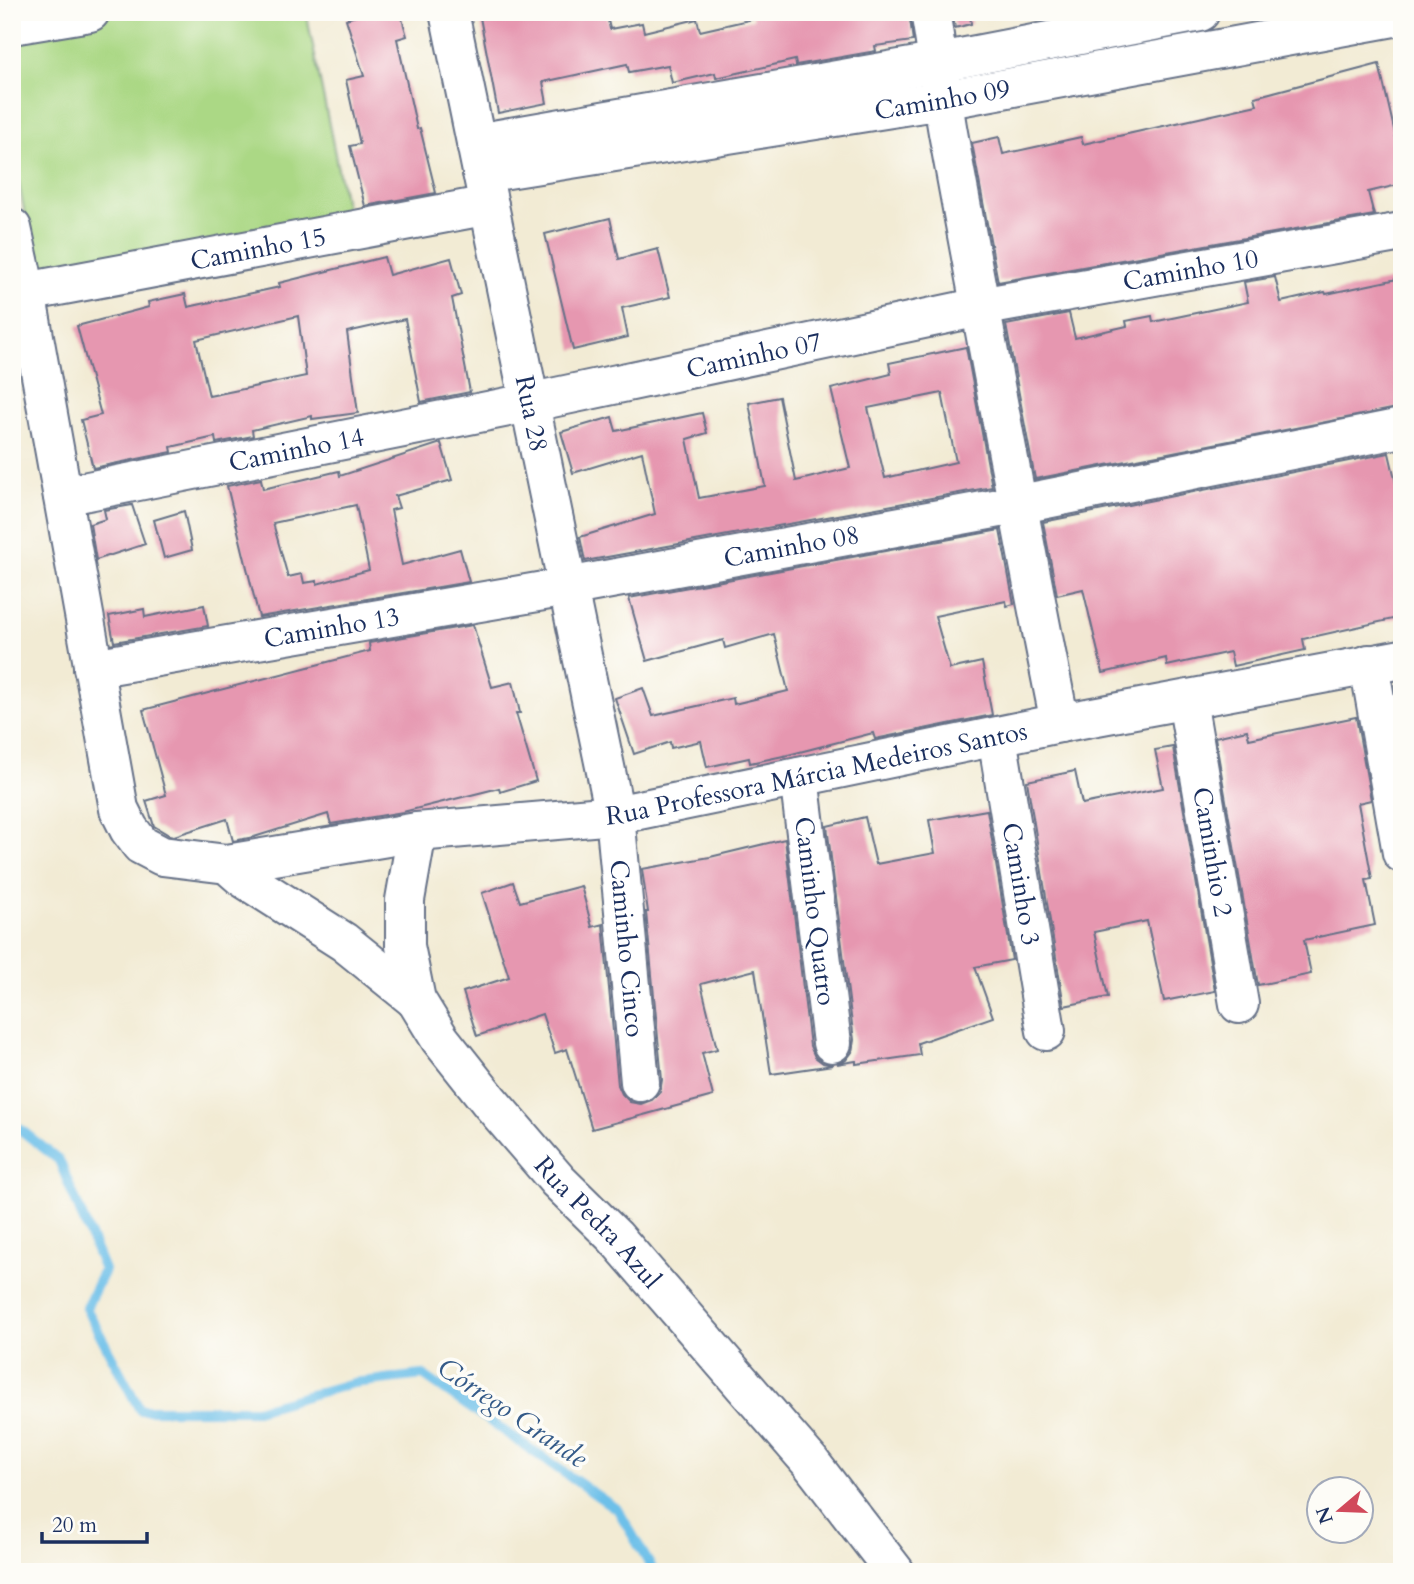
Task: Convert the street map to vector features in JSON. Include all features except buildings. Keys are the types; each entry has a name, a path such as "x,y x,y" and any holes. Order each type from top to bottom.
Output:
{"street":[{"path":"12,25 90,12"},
{"name":"Rua 28","path":"449,12 615,815"},
{"path":"930,12 940,62 942,100 1016,505 1060,723"},
{"name":"Caminho 09","path":"482,174 940,62 1200,12"},
{"name":"Caminho 09","path":"482,174 942,100 1399,20"},
{"name":"Caminho 15","path":"26,292 482,174"},
{"path":"12,228 26,292 119,809 129,829 141,845 162,856 227,864 242,877 344,942 416,1000"},
{"name":"Caminho 10","path":"980,307 1402,232"},
{"name":"Caminho 07","path":"528,403 980,307"},
{"name":"Caminho 14","path":"63,496 528,403"},
{"path":"1016,505 1402,428"},
{"name":"Caminho 08","path":"567,587 1016,505"},
{"name":"Caminho 13","path":"93,668 567,587"},
{"path":"1385,661 1402,853"},
{"name":"Rua Professora Márcia Medeiros Santos","path":"227,864 417,832 615,815 1060,723 1385,661"},
{"name":"Caminhio 2","path":"1186,700 1239,1004"},
{"name":"Caminho 3","path":"997,737 1046,1031"},
{"name":"Caminho Quatro","path":"799,778 832,1042"},
{"name":"Caminho Cinco","path":"615,815 640,1082"},
{"name":"Rua Pedra Azul","path":"417,832 404,900 405,946 416,1000 439,1039 558,1181 615,1237 811,1463 895,1572"}],"green space":[{"path":"98,12 306,12 348,218 38,279 12,150 12,29"}],"waterway":[{"name":"Córrego Grande","path":"12,1123 59,1160 104,1270 86,1308 140,1410 256,1410 353,1383 423,1375 618,1510 654,1572"}]}
